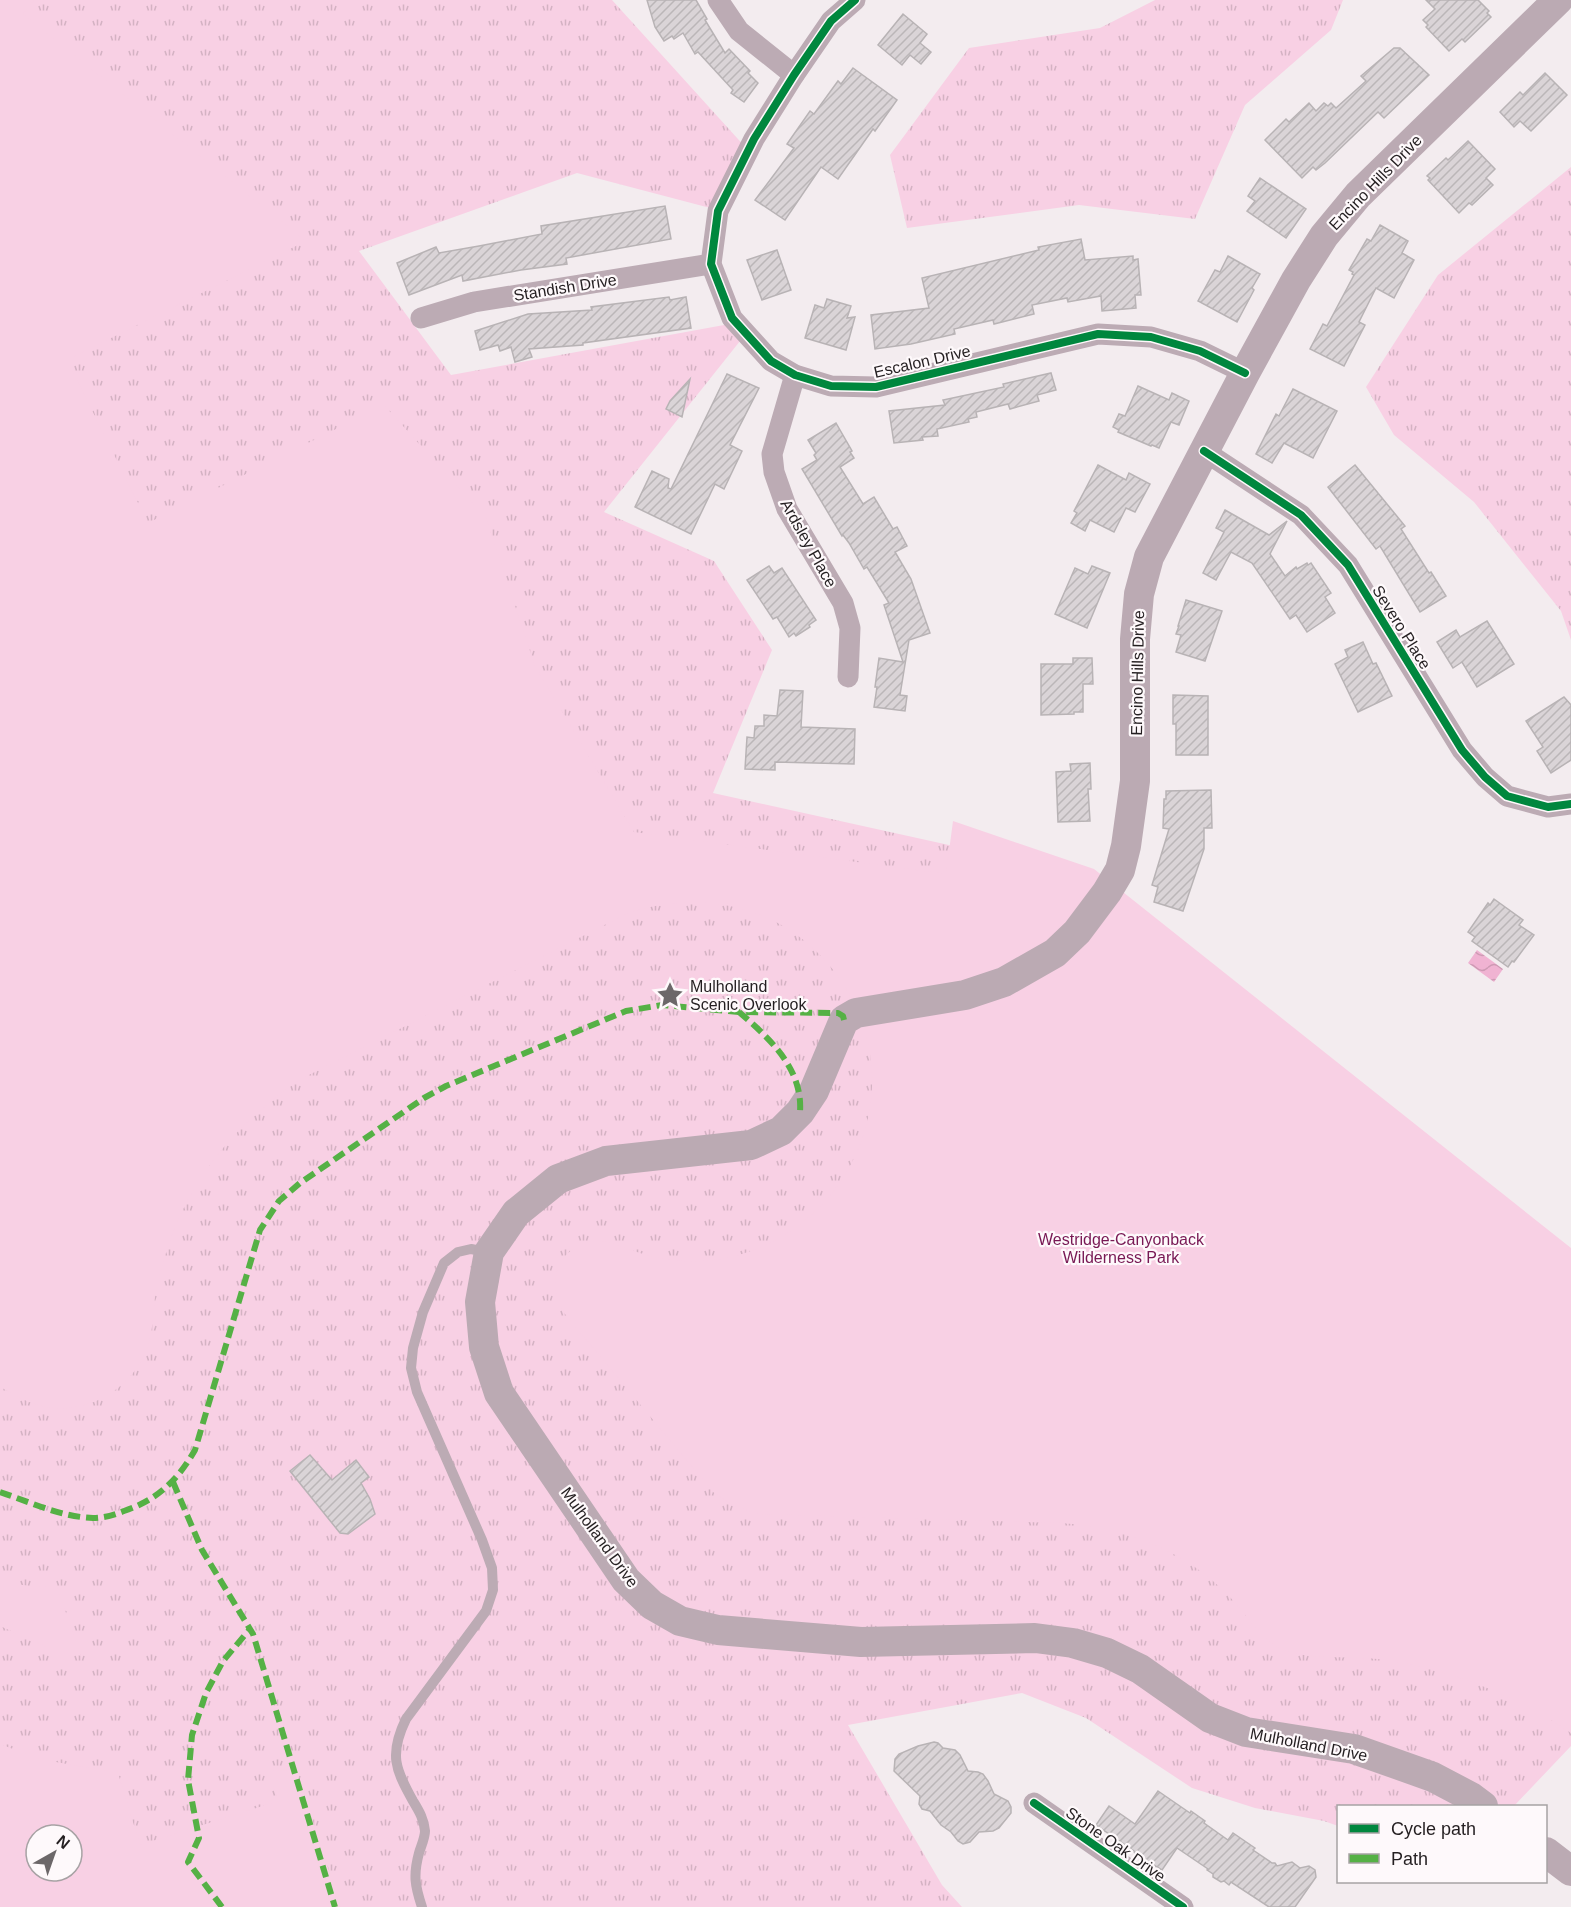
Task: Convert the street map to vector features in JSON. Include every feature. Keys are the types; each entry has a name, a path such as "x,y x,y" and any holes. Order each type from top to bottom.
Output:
{"main road":[{"name":"Encino Hills Drive","path":"844,1020 856,1012 965,994 1004,982 1055,953 1077,932 1107,892 1120,870 1135,781 1135,639 1139,594 1149,557 1245,373 1296,280 1324,236 1358,195 1558,0"},
{"name":"Mulholland Drive","path":"844,1020 814,1091 800,1112 781,1131 751,1144 606,1161 558,1179 516,1212 489,1252 480,1302 484,1347 499,1393 626,1580 652,1605 680,1621 718,1630 861,1642 1035,1638 1073,1643 1107,1653 1140,1669 1210,1718 1246,1732 1354,1749 1432,1777 1483,1805"},
{"path":"1547,1853 1571,1871"}],"street":[{"path":"718,0 739,31 794,75"},
{"name":"Escalon Drive","path":"855,0 831,21 794,75 754,139 718,211 711,264 732,318 771,361 795,375 831,387 876,387 1098,334 1151,336 1200,351 1245,373"},
{"name":"Standish Drive","path":"421,318 474,302 711,264"},
{"name":"Ardsley Place","path":"795,375 772,453 774,472 787,509 843,603 850,628 848,677"},
{"name":"Severo Place","path":"1204,451 1301,515 1348,565 1462,750 1485,777 1507,796 1548,807 1571,804"},
{"name":"Stone Oak Drive","path":"1034,1803 1183,1907"}],"lane":[{"path":"422,1907 415,1884 415,1868 425,1834 423,1818 401,1779 395,1758 397,1737 406,1719 486,1611 492,1590 492,1568 417,1392 411,1368 413,1348 423,1312 444,1263 458,1252 471,1249 489,1252"}],"green space":[{"path":"0,0 612,0 747,149 714,209 577,173 359,251 451,375 735,323 744,336 604,512 714,561 772,650 713,793 1076,873 1571,1253 1571,1746 1515,1805 1337,1805 1337,1826 1324,1821 1255,1808 1192,1788 1086,1718 1022,1693 848,1725 942,1885 962,1907 0,1907"},
{"name":"Westridge-Canyonback Wilderness Park","path":"0,0 34,0 23,14 306,241 67,360 148,523 384,405 486,518 535,666 634,832 946,874 953,821 1094,869 1571,1248 1571,1733 1526,1706 1478,1684 1428,1668 1377,1659 1303,1655 1282,1649 1266,1638 1228,1595 1192,1565 1151,1543 1129,1535 1107,1529 1061,1523 759,1514 734,1506 713,1492 565,1314 555,1285 559,1266 564,1258 580,1245 588,1242 609,1242 645,1255 672,1260 707,1261 741,1254 773,1242 801,1223 826,1200 847,1172 861,1141 870,1107 872,1086 868,1045 855,1005 833,970 799,936 754,913 730,906 681,903 630,912 301,1079 263,1108 230,1140 215,1158 190,1197 175,1227 162,1267 146,1351 130,1377 106,1396 77,1407 46,1407 34,1404 0,1387"},
{"path":"1155,0 1343,0 1331,30 1245,105 1195,219 1079,205 907,228 890,155 969,48 1100,28"},
{"path":"1571,167 1571,640 1561,611 1474,502 1394,435 1366,387 1438,275"},
{"path":"0,1581 28,1586 57,1587 81,1656 49,1648 0,1626"},
{"path":"0,1744 39,1759 118,1773 140,1845 278,1801 269,1771 296,1770 341,1907 0,1907"}],"water":[{"path":"1477,950 1503,969 1494,982 1468,963"}],"building":[{"path":"647,0 696,0 725,53 729,49 758,83 744,102 731,93 733,90 698,52 695,54 683,33 674,39 672,36 664,41 655,27"},
{"path":"1426,0 1478,0 1489,11 1487,13 1491,17 1465,42 1462,39 1449,51 1426,27 1428,25 1423,20 1435,9"},
{"path":"903,14 927,34 920,43 931,52 921,64 910,55 902,65 878,45"},
{"path":"1394,48 1400,48 1429,75 1384,118 1378,112 1325,163 1316,170 1313,167 1302,178 1265,140 1286,119 1289,122 1309,103 1316,111 1324,103 1328,106 1331,103 1336,108 1366,81 1361,76"},
{"path":"853,68 897,100 875,131 873,129 838,179 821,167 785,220 755,200 794,148 787,144 810,111 814,114 838,81 841,84"},
{"path":"1545,73 1567,95 1531,131 1520,121 1514,127 1500,112 1520,92 1523,95"},
{"path":"1468,141 1495,169 1486,178 1493,185 1472,205 1469,203 1459,213 1428,180 1430,178 1427,176"},
{"path":"1260,178 1306,209 1286,238 1247,211 1255,201 1248,196"},
{"path":"665,206 671,239 566,258 567,264 463,281 462,275 409,295 397,263 436,247 439,253 479,246 542,234 541,226"},
{"path":"1380,225 1408,241 1402,253 1414,260 1394,298 1376,288 1359,322 1365,325 1344,366 1310,349 1323,324 1327,326 1354,275 1349,270 1367,239 1371,241"},
{"path":"1081,239 1085,260 1133,256 1133,260 1138,259 1141,295 1135,295 1136,308 1102,311 1101,296 1068,302 1067,298 1032,305 1034,314 994,324 993,320 954,329 955,334 875,349 871,315 929,308 922,278 1039,250 1038,247"},
{"path":"777,250 791,290 762,300 747,260"},
{"path":"1228,256 1260,274 1237,322 1198,301 1215,270 1220,272"},
{"path":"669,297 670,300 686,297 691,328 583,343 583,345 529,349 532,357 515,362 511,347 500,351 498,345 480,350 475,331 528,314 592,310 591,307"},
{"path":"827,299 851,306 847,318 855,317 846,350 805,338 815,305 824,308"},
{"path":"1051,373 1056,390 1037,395 1039,401 1010,409 1008,404 976,412 977,417 968,419 969,422 937,429 938,436 894,443 889,411 945,405 943,400 1004,387 1003,384"},
{"path":"727,374 759,388 730,445 742,451 724,489 715,484 691,534 635,507 652,471 669,479 668,488 671,489"},
{"path":"690,379 682,417 666,409 670,401"},
{"path":"1138,386 1169,400 1172,393 1189,401 1179,425 1171,422 1159,448 1118,432 1119,430 1113,427 1119,414 1125,416"},
{"path":"1293,389 1337,411 1313,458 1284,443 1272,463 1256,454 1276,414 1279,416"},
{"path":"836,423 854,458 840,467 863,504 874,497 893,529 897,527 907,546 895,552 911,579 930,633 909,640 900,695 907,696 905,711 874,707 879,658 903,662 884,605 889,603 867,567 864,569 849,543 842,536 802,469 817,460 814,455 816,453 808,440"},
{"path":"1098,465 1126,480 1129,473 1150,484 1135,512 1126,508 1114,532 1090,520 1085,531 1071,523 1077,513 1074,511"},
{"path":"1355,465 1405,526 1401,529 1446,596 1420,612 1380,546 1376,549 1328,487"},
{"path":"1225,510 1269,535 1287,521 1270,554 1285,576 1296,567 1297,569 1311,563 1331,593 1325,597 1335,613 1307,632 1296,615 1290,619 1252,563 1231,552 1216,580 1203,573 1224,532 1216,528"},
{"path":"769,566 774,573 782,568 816,620 796,636 794,633 789,637 777,617 773,619 747,580"},
{"path":"1092,566 1110,573 1087,628 1055,614 1075,568 1088,574"},
{"path":"1186,600 1222,611 1205,661 1176,652 1181,635 1176,634"},
{"path":"1487,621 1514,664 1477,687 1462,662 1453,668 1437,642 1456,630 1460,637"},
{"path":"1363,642 1392,696 1358,712 1335,664 1348,657 1345,650"},
{"path":"1073,658 1092,658 1093,684 1083,684 1083,712 1041,715 1041,664 1073,664"},
{"path":"780,690 803,691 801,727 855,729 854,764 775,762 775,770 745,769 747,737 754,738 755,726 764,726 764,715 777,716"},
{"path":"1173,695 1208,696 1208,755 1176,755"},
{"path":"1564,697 1571,705 1571,760 1551,773 1537,751 1543,747 1526,721"},
{"path":"1090,763 1091,789 1088,789 1090,821 1058,822 1056,772 1071,771 1070,764"},
{"path":"1211,790 1212,828 1204,828 1204,849 1183,911 1154,902 1158,887 1152,885 1169,829 1163,828 1166,791"},
{"path":"1494,899 1523,920 1519,925 1534,935 1508,967 1472,941 1475,937 1468,932 1488,903 1490,905"},
{"path":"310,1455 332,1480 356,1460 369,1477 361,1483 375,1514 348,1534 340,1533 290,1471"},
{"path":"934,1742 943,1748 955,1750 968,1771 983,1774 994,1794 1008,1801 1011,1813 999,1828 979,1832 970,1842 963,1844 941,1825 930,1811 922,1809 919,1804 920,1796 894,1771 895,1759 899,1754"},
{"path":"1158,1791 1190,1813 1191,1811 1228,1840 1233,1833 1277,1866 1292,1862 1300,1868 1309,1866 1315,1870 1316,1877 1295,1907 1269,1907 1231,1882 1229,1885 1213,1877 1208,1869 1177,1848 1162,1870 1135,1854 1134,1851 1096,1825 1109,1806 1135,1824"}],"marked path":[{"path":"0,1492 57,1512 93,1518 113,1515 136,1506 166,1488 195,1450 260,1230 279,1201 300,1183 424,1098 446,1086 626,1011 662,1005 739,1012 838,1013 843,1016 844,1020"},
{"path":"739,1012 762,1032 790,1068 796,1081 800,1112"},
{"path":"173,1482 202,1550 253,1634 335,1907"},
{"path":"222,1907 188,1862 199,1838 188,1780 192,1735 206,1693 223,1661 250,1629"}],"cycle path":[{"path":"855,0 831,21 794,75 754,139 718,211 711,264 732,318 771,361 795,375 831,386 876,387 1098,334 1151,337 1200,351 1245,373"},
{"path":"1204,451 1301,515 1348,565 1462,750 1485,777 1507,796 1548,807 1571,804"},
{"path":"1034,1803 1183,1907"}],"place":[{"name":"Mulholland Scenic Overlook","path":"670,995"}]}
